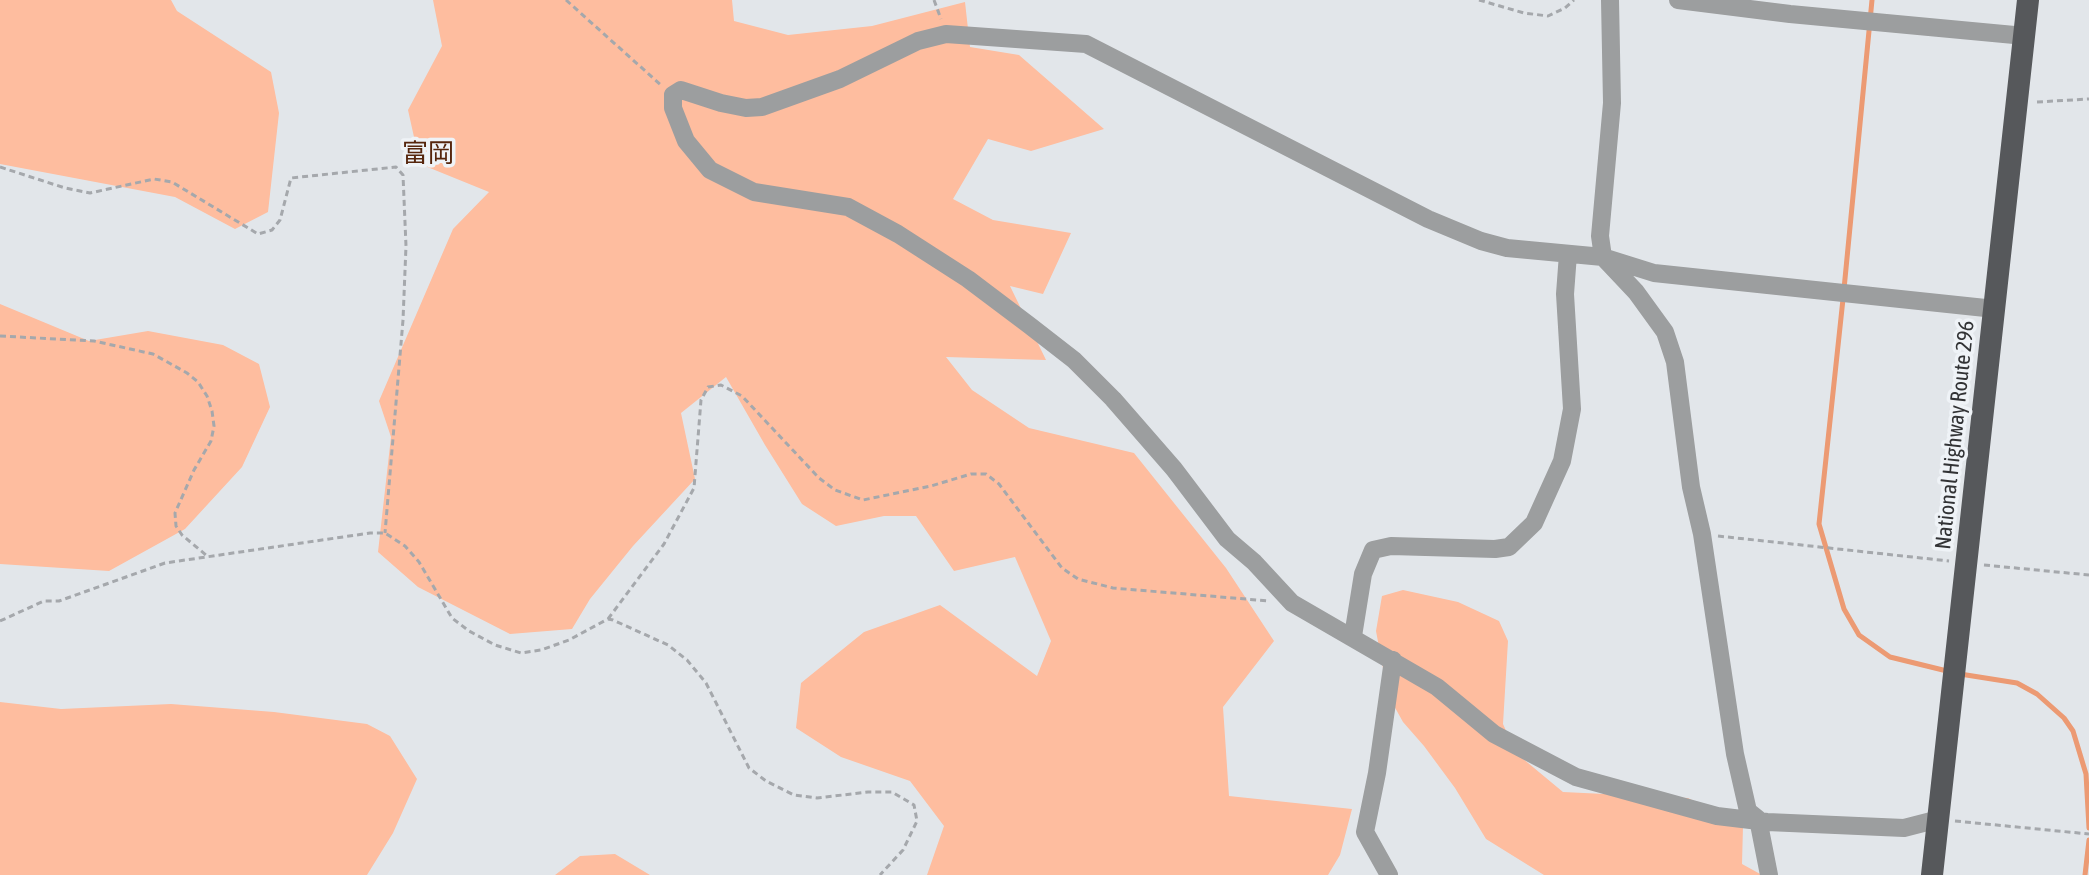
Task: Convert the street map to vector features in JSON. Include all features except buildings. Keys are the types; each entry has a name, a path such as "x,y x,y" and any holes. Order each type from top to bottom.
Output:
{"highway":[{"name":"National Highway Route 296","path":"1932,875 2028,0"}],"street":[{"path":"1610,0 1612,103 1600,236 1603,257 1636,292 1665,332 1675,362 1691,487 1702,534 1735,754 1748,811 1758,819 1769,875"},
{"path":"1678,0 2025,36"},
{"path":"1939,819 1904,828 1767,822 1717,816 1576,777 1494,734 1437,687 1292,603 1227,539 1174,469 1074,360 968,279 898,234 848,207 754,192 710,170 686,141 673,108 673,95 681,90 721,103 746,108 762,107 840,79 918,41 946,34 1086,44 1428,219 1481,241 1507,248 1603,257 1654,273 1995,309"},
{"path":"1353,636 1363,574 1373,550 1391,546 1509,547 1534,523 1562,461 1572,409 1565,294 1568,254"},
{"path":"1389,875 1365,832 1393,660"}],"path":[{"path":"566,0 673,95"},
{"path":"1479,0 1524,13 1548,16 1574,0"},
{"path":"2018,103 2089,99"},
{"path":"0,167 90,193 154,179 172,182 258,234 272,230 280,220 291,178 396,167 403,175 405,261 385,533"},
{"path":"0,336 94,341 153,354 198,382 207,396 214,426 211,441 175,513 176,526 182,535 206,555"},
{"path":"0,621 44,601 59,601 165,563 385,533 405,546 419,562 452,618 469,631 495,645 521,653 541,650 569,640 608,619 664,544 694,488 701,400 708,387 721,385 742,396 819,478 835,490 863,500 971,474 986,474 999,484 1062,568 1078,579 1113,588 1292,603"},
{"path":"1702,534 1962,563"},
{"path":"1978,564 2089,575"},
{"path":"608,619 668,645 687,660 706,683 749,768 766,781 794,795 817,798 892,792 914,805 917,821 903,850 880,875"},
{"path":"1939,819 2089,834"}],"shaded area":[{"path":"0,0 171,0 177,11 271,72 279,113 268,212 235,229 175,197 0,164"},
{"path":"433,0 732,0 734,21 788,35 872,26 965,2 970,47 1019,55 1104,129 1031,151 988,139 953,199 993,220 1071,233 1043,294 1010,286 1046,360 946,357 972,390 1029,428 1134,453 1226,568 1274,641 1223,707 1229,796 1352,809 1340,855 1328,875 927,875 944,826 910,781 841,757 796,728 801,683 864,632 940,605 1037,676 1051,641 1015,557 954,571 916,516 884,516 836,526 802,504 726,377 681,413 695,479 633,546 590,599 572,629 510,634 418,587 378,552 391,437 379,401 453,229 489,192 420,164 408,110 442,46"},
{"path":"0,304 89,341 148,331 223,345 259,364 270,407 242,467 185,529 109,571 0,564"},
{"path":"1403,590 1458,602 1499,621 1508,641 1503,724 1516,753 1563,792 1688,798 1743,826 1742,864 1762,875 1544,875 1486,839 1455,788 1403,722 1388,695 1376,631 1382,596"},
{"path":"0,702 61,709 171,704 274,712 367,724 390,736 417,779 393,833 367,875 0,875"},
{"path":"615,854 650,875 555,875 580,856"}],"waterway":[{"path":"1844,289 1872,0"},
{"path":"1843,299 1819,524 1844,609 1859,635 1890,657 1947,671"},
{"path":"1960,674 2017,683 2037,694 2064,718 2073,731 2086,774 2089,828"},
{"path":"2085,875 2089,840"}],"district":[{"name":"富岡","path":"428,154"}]}
